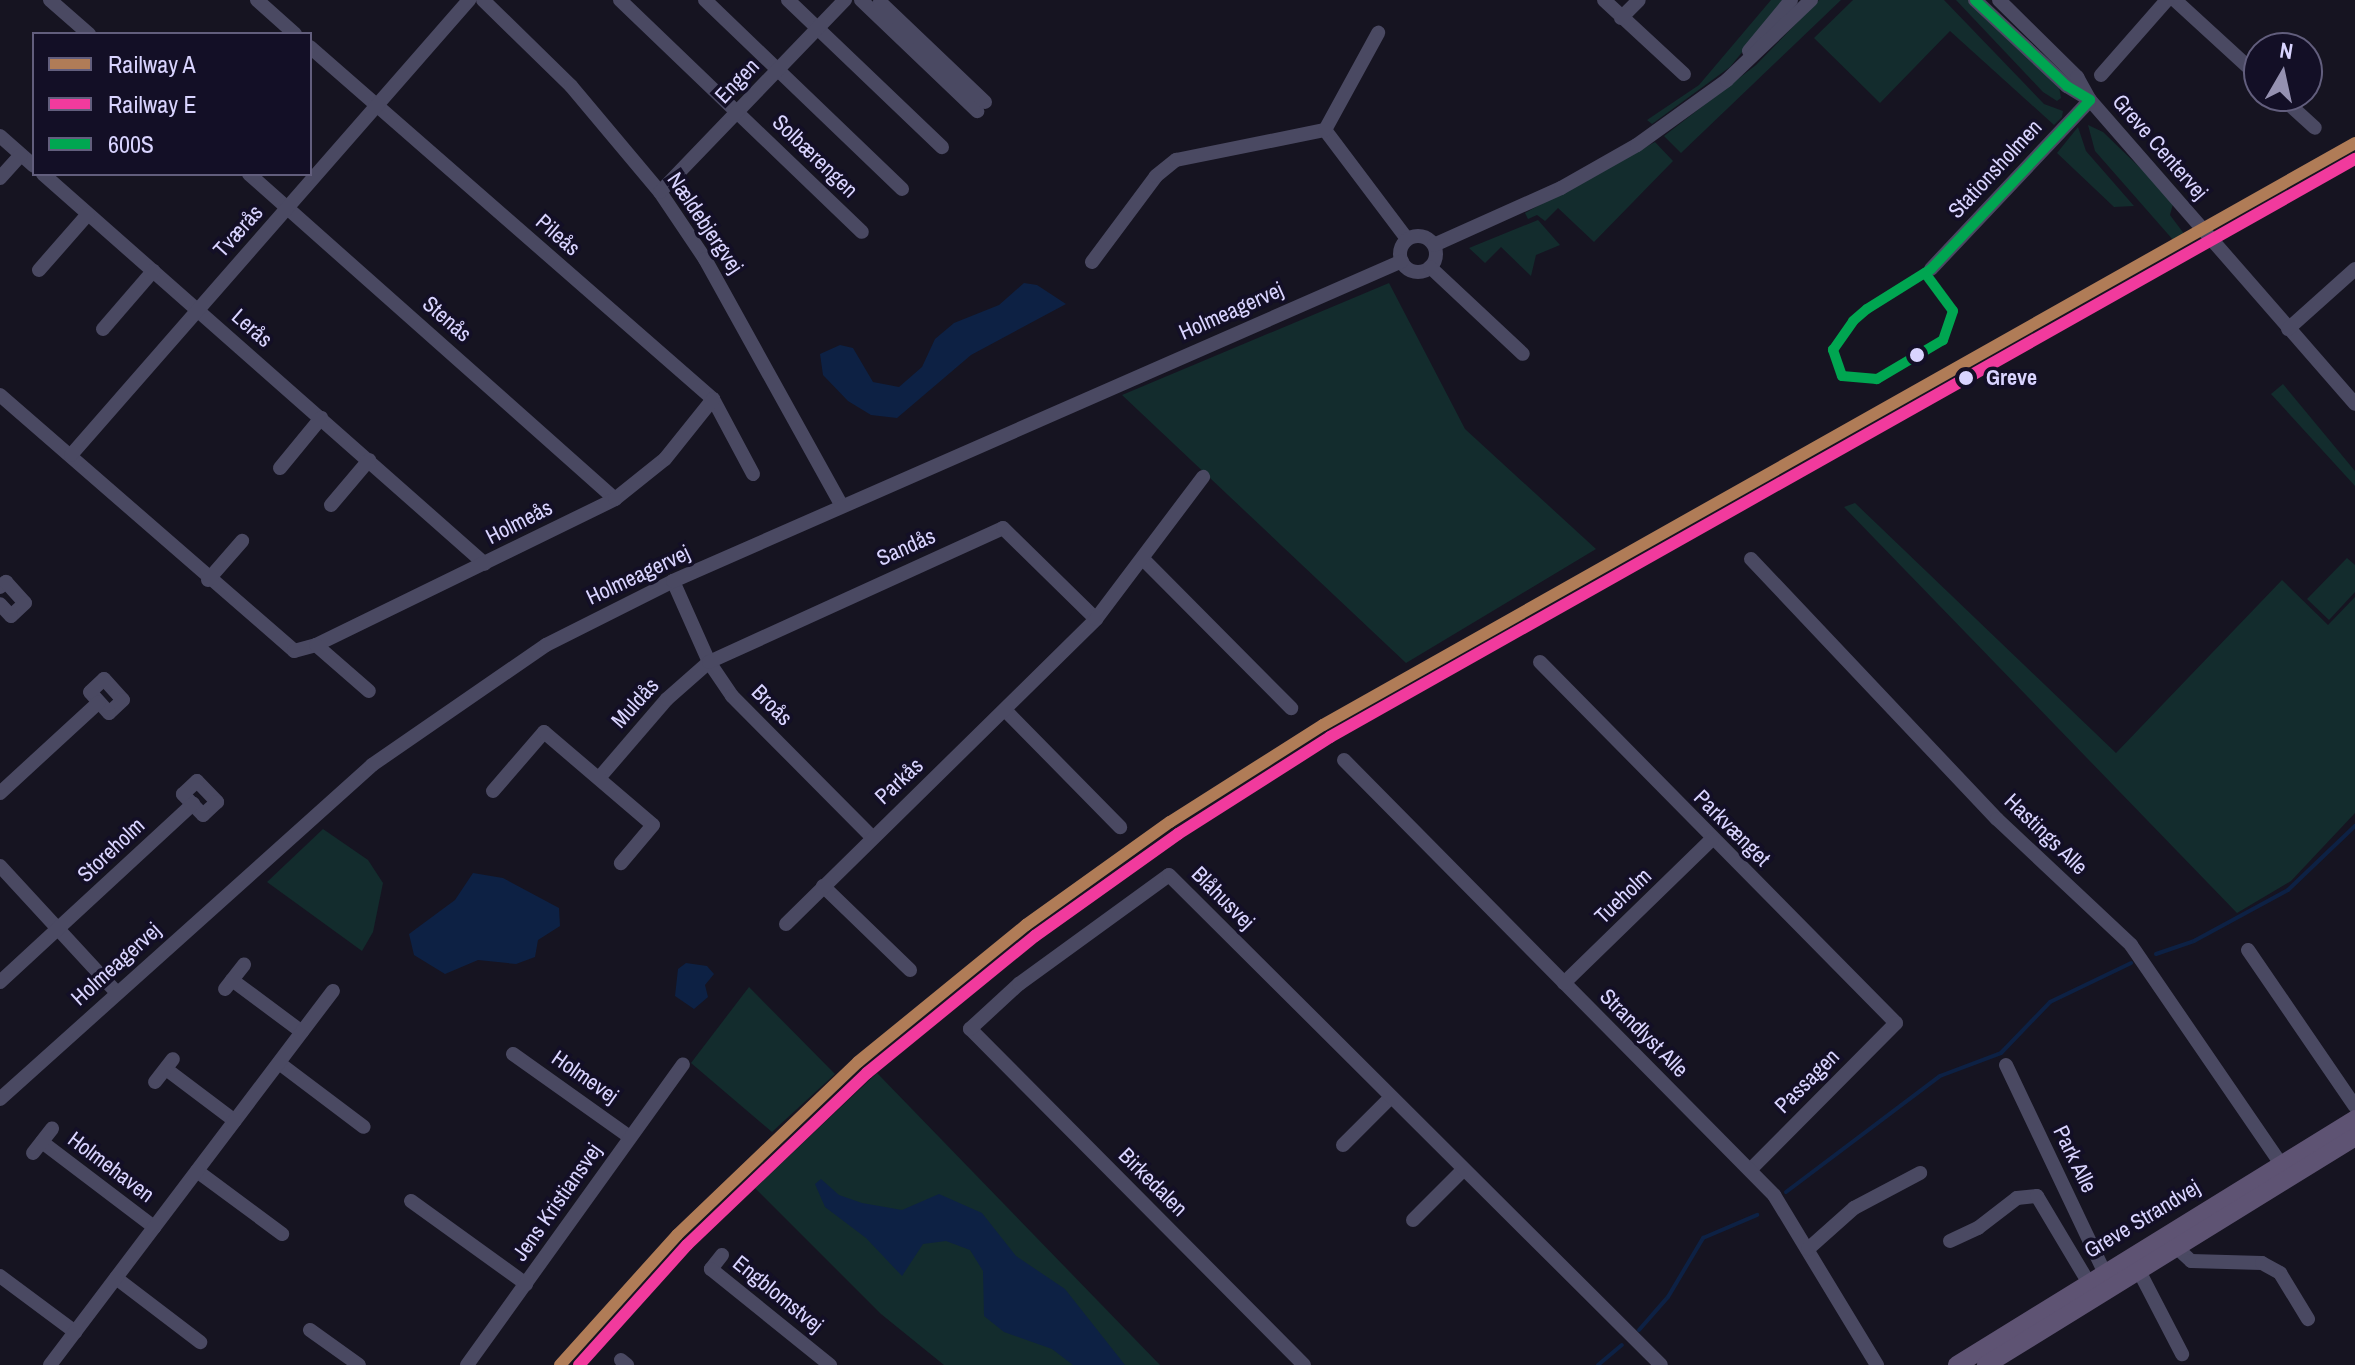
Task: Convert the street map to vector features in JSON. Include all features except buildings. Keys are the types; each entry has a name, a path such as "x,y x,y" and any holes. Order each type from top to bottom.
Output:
{"main road":[{"name":"Greve Strandvej","path":"1957,1365 2096,1276 2355,1119"},
{"name":"Greve Strandvej","path":"1986,1365 2355,1137"}],"street":[{"path":"50,0 87,32"},
{"path":"257,0 293,32"},
{"name":"Tværås","path":"71,455 469,0"},
{"name":"Nældebjergvej","path":"483,0 571,86 660,192 705,259 842,506"},
{"name":"Solbærengen","path":"620,0 862,232"},
{"name":"Solbærengen","path":"705,0 902,189"},
{"path":"788,0 942,147"},
{"name":"Engen","path":"660,192 845,0"},
{"path":"861,0 976,102 880,2"},
{"path":"1604,0 1684,74"},
{"path":"1621,18 1639,0"},
{"path":"1727,80 1791,0"},
{"path":"1434,245 1574,181 1637,145 1727,80 1811,0"},
{"name":"Greve Centervej","path":"1975,0 2067,86 2090,100"},
{"name":"Greve Centervej","path":"1999,0 2077,77 2090,100 2355,404"},
{"path":"2101,75 2167,0"},
{"path":"2175,0 2243,62"},
{"path":"1092,262 1156,176 1176,160 1325,130 1378,33"},
{"name":"Pileås","path":"312,49 713,399 753,474"},
{"name":"Stationsholmen","path":"1931,269 2090,100"},
{"path":"2298,112 2315,128"},
{"path":"1325,130 1407,239"},
{"path":"0,136 32,164"},
{"path":"0,178 21,155"},
{"name":"Lerås","path":"45,176 485,564"},
{"name":"Stenås","path":"251,176 615,499"},
{"path":"39,270 88,214"},
{"path":"1430,267 1417,272 1402,261 1400,249 1407,239 1425,237 1434,245"},
{"path":"1430,267 1434,245"},
{"name":"Holmeagervej","path":"0,1099 422,726 546,645 673,581 1402,261"},
{"path":"1430,267 1523,354"},
{"path":"2288,329 2355,269"},
{"path":"103,329 153,271"},
{"path":"0,395 287,648 301,651 316,645 369,691"},
{"name":"Holmeås","path":"316,645 615,499 665,459 713,399"},
{"path":"280,468 321,418"},
{"path":"331,505 369,460"},
{"name":"Parkås","path":"786,924 872,837 1006,711 1096,619 1144,560 1203,477"},
{"name":"Sandås","path":"709,662 745,641 1003,528 1096,619"},
{"path":"208,580 242,541"},
{"name":"Hastings Alle","path":"1751,559 1997,819 2131,945 2281,1164"},
{"path":"1144,560 1291,708"},
{"name":"Broås","path":"673,581 709,662 732,696 872,837"},
{"path":"0,587 6,582 25,603 11,616 1,606"},
{"name":"Muldås","path":"599,778 667,699 709,662"},
{"name":"Parkvænget","path":"1540,662 1896,1023"},
{"path":"0,793 99,702"},
{"path":"1006,711 1120,827"},
{"path":"493,791 544,732 653,825 621,863"},
{"name":"Strandlyst Alle","path":"1344,760 1784,1208 1877,1365"},
{"name":"Storeholm","path":"0,982 193,804"},
{"name":"Tueholm","path":"1564,983 1712,839"},
{"path":"0,866 117,993"},
{"name":"Blåhusvej","path":"970,1029 1019,984 1169,875 1661,1365"},
{"path":"823,886 910,970"},
{"path":"2248,950 2355,1106"},
{"path":"244,965 229,984 302,1032"},
{"name":"Holmehaven","path":"50,1365 333,991"},
{"name":"Passagen","path":"1750,1170 1896,1023"},
{"name":"Birkedalen","path":"970,1029 1304,1365"},
{"name":"Holmevej","path":"513,1054 630,1137"},
{"path":"279,1063 364,1127"},
{"path":"155,1082 169,1064 235,1121"},
{"name":"Jens Kristiansvej","path":"467,1365 683,1064"},
{"name":"Park Alle","path":"2006,1065 2096,1276"},
{"path":"1343,1145 1390,1098"},
{"name":"Holmehaven","path":"52,1129 38,1148 154,1227"},
{"path":"1413,1220 1463,1170"},
{"path":"197,1171 282,1234"},
{"path":"1808,1249 1854,1208 1920,1173"},
{"path":"1950,1241 1978,1228 2017,1198 2037,1196 2096,1276"},
{"path":"411,1201 526,1284"},
{"path":"2175,1246 2191,1261 2262,1263 2280,1273 2308,1319"},
{"name":"Engblomstvej","path":"722,1255 711,1269 830,1365"},
{"path":"2138,1269 2182,1354"},
{"path":"0,1276 75,1332"},
{"path":"116,1278 200,1342"},
{"path":"310,1330 359,1365"}],"green space":[{"path":"1771,0 1785,0 1730,67 1652,124 1647,120 1699,85"},
{"path":"1819,0 1841,0 1681,153 1664,136 1756,65"},
{"path":"1853,0 1944,0 2044,104 2063,111 2062,117 2054,125 1950,31 1880,103 1814,38"},
{"path":"1956,0 1969,0 2058,81 2061,98 2057,101 2043,92"},
{"path":"2088,125 2103,132 2160,187 2173,204 2170,215 2185,235 2174,241 2095,151"},
{"path":"2078,127 2086,151 2134,206 2114,207 2057,153"},
{"path":"1655,142 1673,161 1594,242 1558,208 1545,221 1537,215 1528,219 1525,213"},
{"path":"1538,220 1560,245 1536,255 1531,276 1501,247 1485,263 1469,248"},
{"path":"1389,283 1465,429 1596,549 1406,663 1122,395"},
{"path":"2283,384 2355,471 2355,486 2271,394"},
{"path":"1855,503 2116,753 2282,580 2328,625 2355,597 2355,813 2291,881 2237,913 1844,507"},
{"path":"2347,558 2355,565 2355,592 2329,620 2307,599"},
{"path":"323,829 368,860 383,883 373,932 362,951 267,882"},
{"path":"749,987 835,1074 772,1132 691,1063"},
{"path":"877,1073 1160,1365 944,1365 881,1314 755,1188"}],"water":[{"path":"1024,283 1037,285 1066,304 971,355 897,418 871,415 848,401 823,375 820,354 840,345 853,348 873,382 899,387 922,367 935,339 954,323 999,305"},
{"path":"473,873 503,878 559,908 560,926 538,940 535,957 516,964 478,960 445,974 414,955 409,934 455,900"},
{"path":"686,963 707,966 714,974 705,985 708,997 694,1009 675,996 678,969"},
{"path":"821,1179 839,1195 862,1203 902,1210 939,1194 982,1213 1016,1256 1065,1289 1125,1365 1073,1365 1052,1349 1004,1332 984,1316 983,1271 970,1250 946,1241 923,1244 902,1276 866,1238 825,1207 815,1184"}],"waterway":[{"path":"2156,954 2194,941 2288,890 2355,826"},
{"path":"1786,1192 1940,1076 2001,1053 2050,1002 2131,963"},
{"path":"1639,1330 1668,1297 1703,1238 1757,1215"},
{"path":"1598,1365 1622,1345"}],"rail line":[{"name":"A","path":"560,1365 677,1235 858,1062 1026,925 1170,822 1323,725 2355,143"},
{"name":"E","path":"579,1365 687,1245 867,1073 1035,936 1178,834 1330,737 2355,159"}],"transit line":[{"name":"600S","path":"1975,0 2067,86 2090,100"},
{"name":"600S","path":"1925,273 1953,311 1943,340 1877,379 1842,376 1833,350 1853,321 1867,309 1931,269 2090,100"}],"place":[{"name":"Greve","path":"1966,378"}]}
